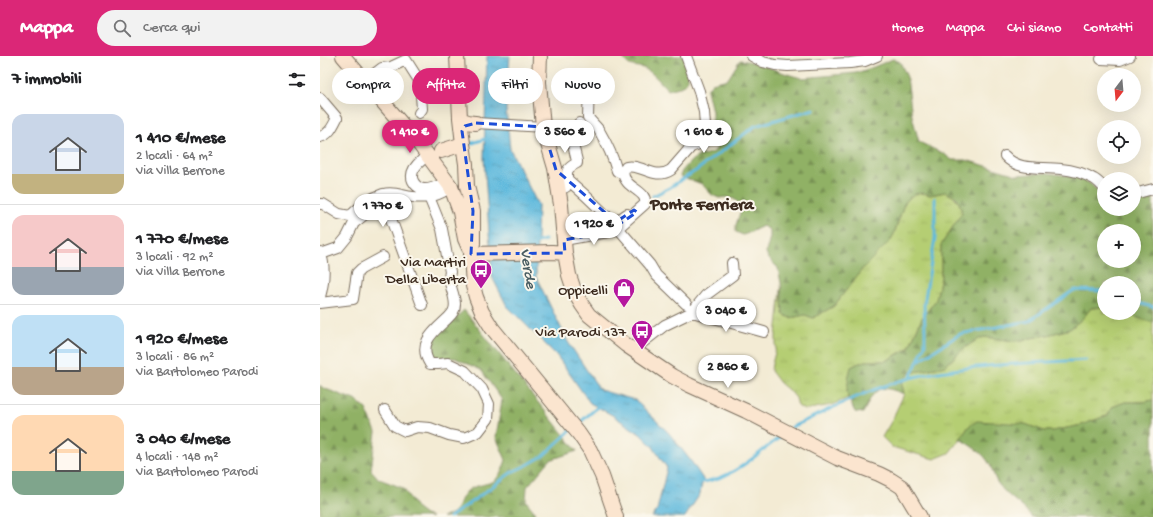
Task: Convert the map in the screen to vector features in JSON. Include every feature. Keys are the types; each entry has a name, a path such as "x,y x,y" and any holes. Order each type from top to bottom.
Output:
{"main road":[{"path":"343,56 354,68"},
{"path":"457,56 466,128 467,186 474,211 473,243 476,254 473,286 476,297 482,312 492,328 579,434 590,450 602,476 616,517"},
{"path":"540,56 539,82 543,127 555,168 563,185 560,248 575,292 582,305 590,315 633,350 688,385 746,411 837,458 891,480 902,488 920,517"},
{"path":"385,104 420,145 449,184 460,212 465,239 476,254"},
{"path":"441,151 466,128"},
{"path":"476,254 560,248"}],"street":[{"path":"560,248 618,228 645,204 646,200 642,194 627,182 623,174 624,168 630,166 662,174 671,170 692,147 704,142 706,139 704,112 699,91 686,56"},
{"path":"752,56 763,62 775,65 804,66 851,60 865,61 877,56"},
{"path":"1101,59 1120,60 1130,56"},
{"path":"382,68 391,67 406,60 420,82 422,109 419,113"},
{"path":"320,98 337,118 335,124 326,135 320,137"},
{"path":"588,104 588,116 590,121 599,130 617,171 623,174"},
{"path":"579,123 582,129 580,133 571,137 577,164 567,170 563,185 585,195 609,218 614,220 618,220 634,210 637,212"},
{"path":"466,128 514,124 543,127"},
{"path":"1004,156 1014,164 1021,166 1061,169 1081,173 1097,182"},
{"path":"422,160 412,171 411,177 415,185 421,189 430,189 449,184"},
{"path":"320,204 323,204 339,214 350,216 363,204 383,194 399,193 413,197 430,197 443,192 449,184"},
{"path":"1141,192 1153,189"},
{"path":"385,410 395,426 404,431 417,427 430,428 449,435 464,438 478,432 488,419 489,404 482,389 465,371 448,362 430,364 425,357 425,346 432,334 454,312 455,305 448,278 450,272 442,229 430,197"},
{"path":"320,297 325,276 320,253 338,248 347,237 354,223 374,207 385,202 422,305"},
{"path":"618,228 656,275 689,308 764,332"},
{"path":"320,303 353,299 357,273 361,269 384,257"},
{"path":"633,350 733,275 732,263"}],"highlighted area":[{"path":"476,123 543,127 556,170 616,222 634,210 637,212 608,232 564,240 565,253 471,254 473,211 463,144 462,131 465,126"}],"green space":[{"path":"623,56 684,56 688,80 683,86 668,90 650,72 644,68 630,65"},
{"path":"893,59 900,62 907,77 912,116 919,142 944,154 952,160 966,160 1017,175 1047,173 1077,177 1091,184 1097,191 1097,216 1141,216 1141,201 1153,198 1153,323 1141,319 1141,276 1097,276 1097,308 1091,308 1083,318 1070,329 1015,341 984,337 963,349 945,366 909,373 902,385 904,394 895,390 884,388 873,395 863,413 855,412 848,398 847,390 851,367 865,361 886,361 909,348 922,318 936,300 941,277 941,245 962,213 956,197 945,192 930,195 923,193 915,194 909,198 904,204 894,234 890,241 863,268 834,306 813,318 805,315 790,318 783,314 781,283 778,268 768,258 766,252 770,237 770,230 763,226 743,235 736,232 736,225 741,210 740,204 734,199 727,197 719,198 712,195 702,184 680,176 682,171 692,160 699,156 714,152 718,146 714,132 712,111 707,90 712,83 728,79 740,60 756,63 802,78 856,73"},
{"path":"945,192 957,200 962,213 941,245 941,277 936,300 922,318 909,347 886,361 865,361 851,367 847,390 848,398 831,405 804,410 798,406 796,398 780,383 771,371 776,349 781,289 783,314 790,318 805,315 813,318 834,306 863,268 890,241 894,234 904,204 909,198 915,194 923,193 931,195"},
{"path":"1091,308 1097,308 1097,320 1141,319 1153,323 1153,400 1144,402 1125,402 1112,407 1108,415 1082,425 1052,431 1044,431 1025,424 969,426 949,453 934,459 892,447 882,437 904,394 902,385 909,373 945,366 963,349 984,337 1015,341 1070,329 1083,318"},
{"path":"464,310 577,451 550,460 527,487 526,501 534,511 535,517 442,517 448,515 456,509 463,496 470,489 495,481 502,471 506,460 496,437 502,400 481,370 455,358 433,359 430,348 434,338"},
{"path":"320,385 323,388 357,401 366,409 376,432 371,470 379,479 403,488 417,509 425,515 432,517 320,517"},
{"path":"1153,400 1153,517 1032,517 1024,508 1009,496 997,482 989,462 982,454 960,439 969,426 977,421 1025,424 1044,431 1052,431 1082,425 1108,415 1112,407 1125,402 1144,402"}],"water":[{"name":"Verde","path":"487,56 510,56 509,68 488,68 488,104 506,104 510,149 538,205 536,277 568,342 600,390 635,400 669,433 703,479 700,494 685,517 652,517 657,510 667,468 653,447 640,434 612,415 590,403 557,356 507,306 492,277 484,158"}],"waterway":[{"path":"653,196 669,188 697,170 755,126 814,109"},
{"path":"469,144 488,138"},
{"path":"910,378 925,345 924,304 935,238 935,198"},
{"name":"Verde","path":"533,243 545,240"},
{"path":"918,361 960,334 1029,321 1074,290 1097,291"},
{"path":"1141,304 1153,307"},
{"path":"792,427 858,396 910,378 987,366 1086,360"},
{"path":"577,425 600,405"},
{"path":"450,517 512,472 543,456 571,430"},
{"path":"699,482 710,481 732,472 752,459 780,437"}],"place":[{"name":"Via Martiri Della Liberta","path":"481,290"},
{"name":"Oppicelli","path":"624,308"},
{"name":"Via Parodi 137","path":"642,350"}],"district":[{"name":"Ponte Ferriera","path":"702,203"}]}
